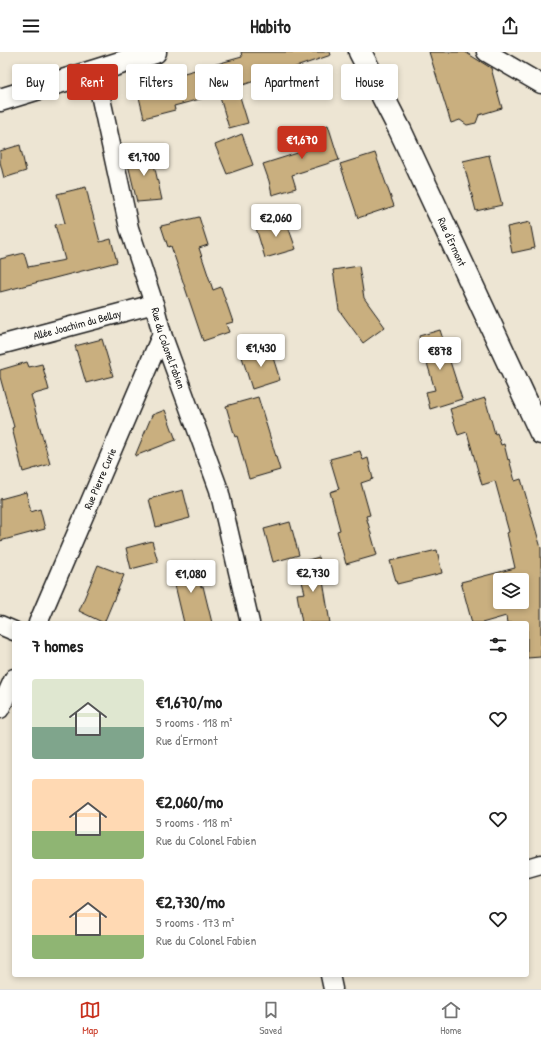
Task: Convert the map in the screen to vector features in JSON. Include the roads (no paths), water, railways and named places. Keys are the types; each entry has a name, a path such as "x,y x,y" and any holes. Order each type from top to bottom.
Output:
{"street":[{"path":"117,64 155,52"},
{"name":"Rue d'Ermont","path":"360,52 400,130 541,433"},
{"path":"486,52 541,84"},
{"path":"0,100 67,80"},
{"name":"Rue du Colonel Fabien","path":"101,100 129,228 154,304 162,334 219,490 250,621"},
{"name":"Allée Joachim du Bellay","path":"0,346 154,304"},
{"name":"Rue Pierre Curie","path":"39,621 162,334"},
{"path":"0,625 12,630"},
{"path":"0,709 12,682"},
{"path":"529,867 541,864"},
{"path":"330,977 333,989"}]}
